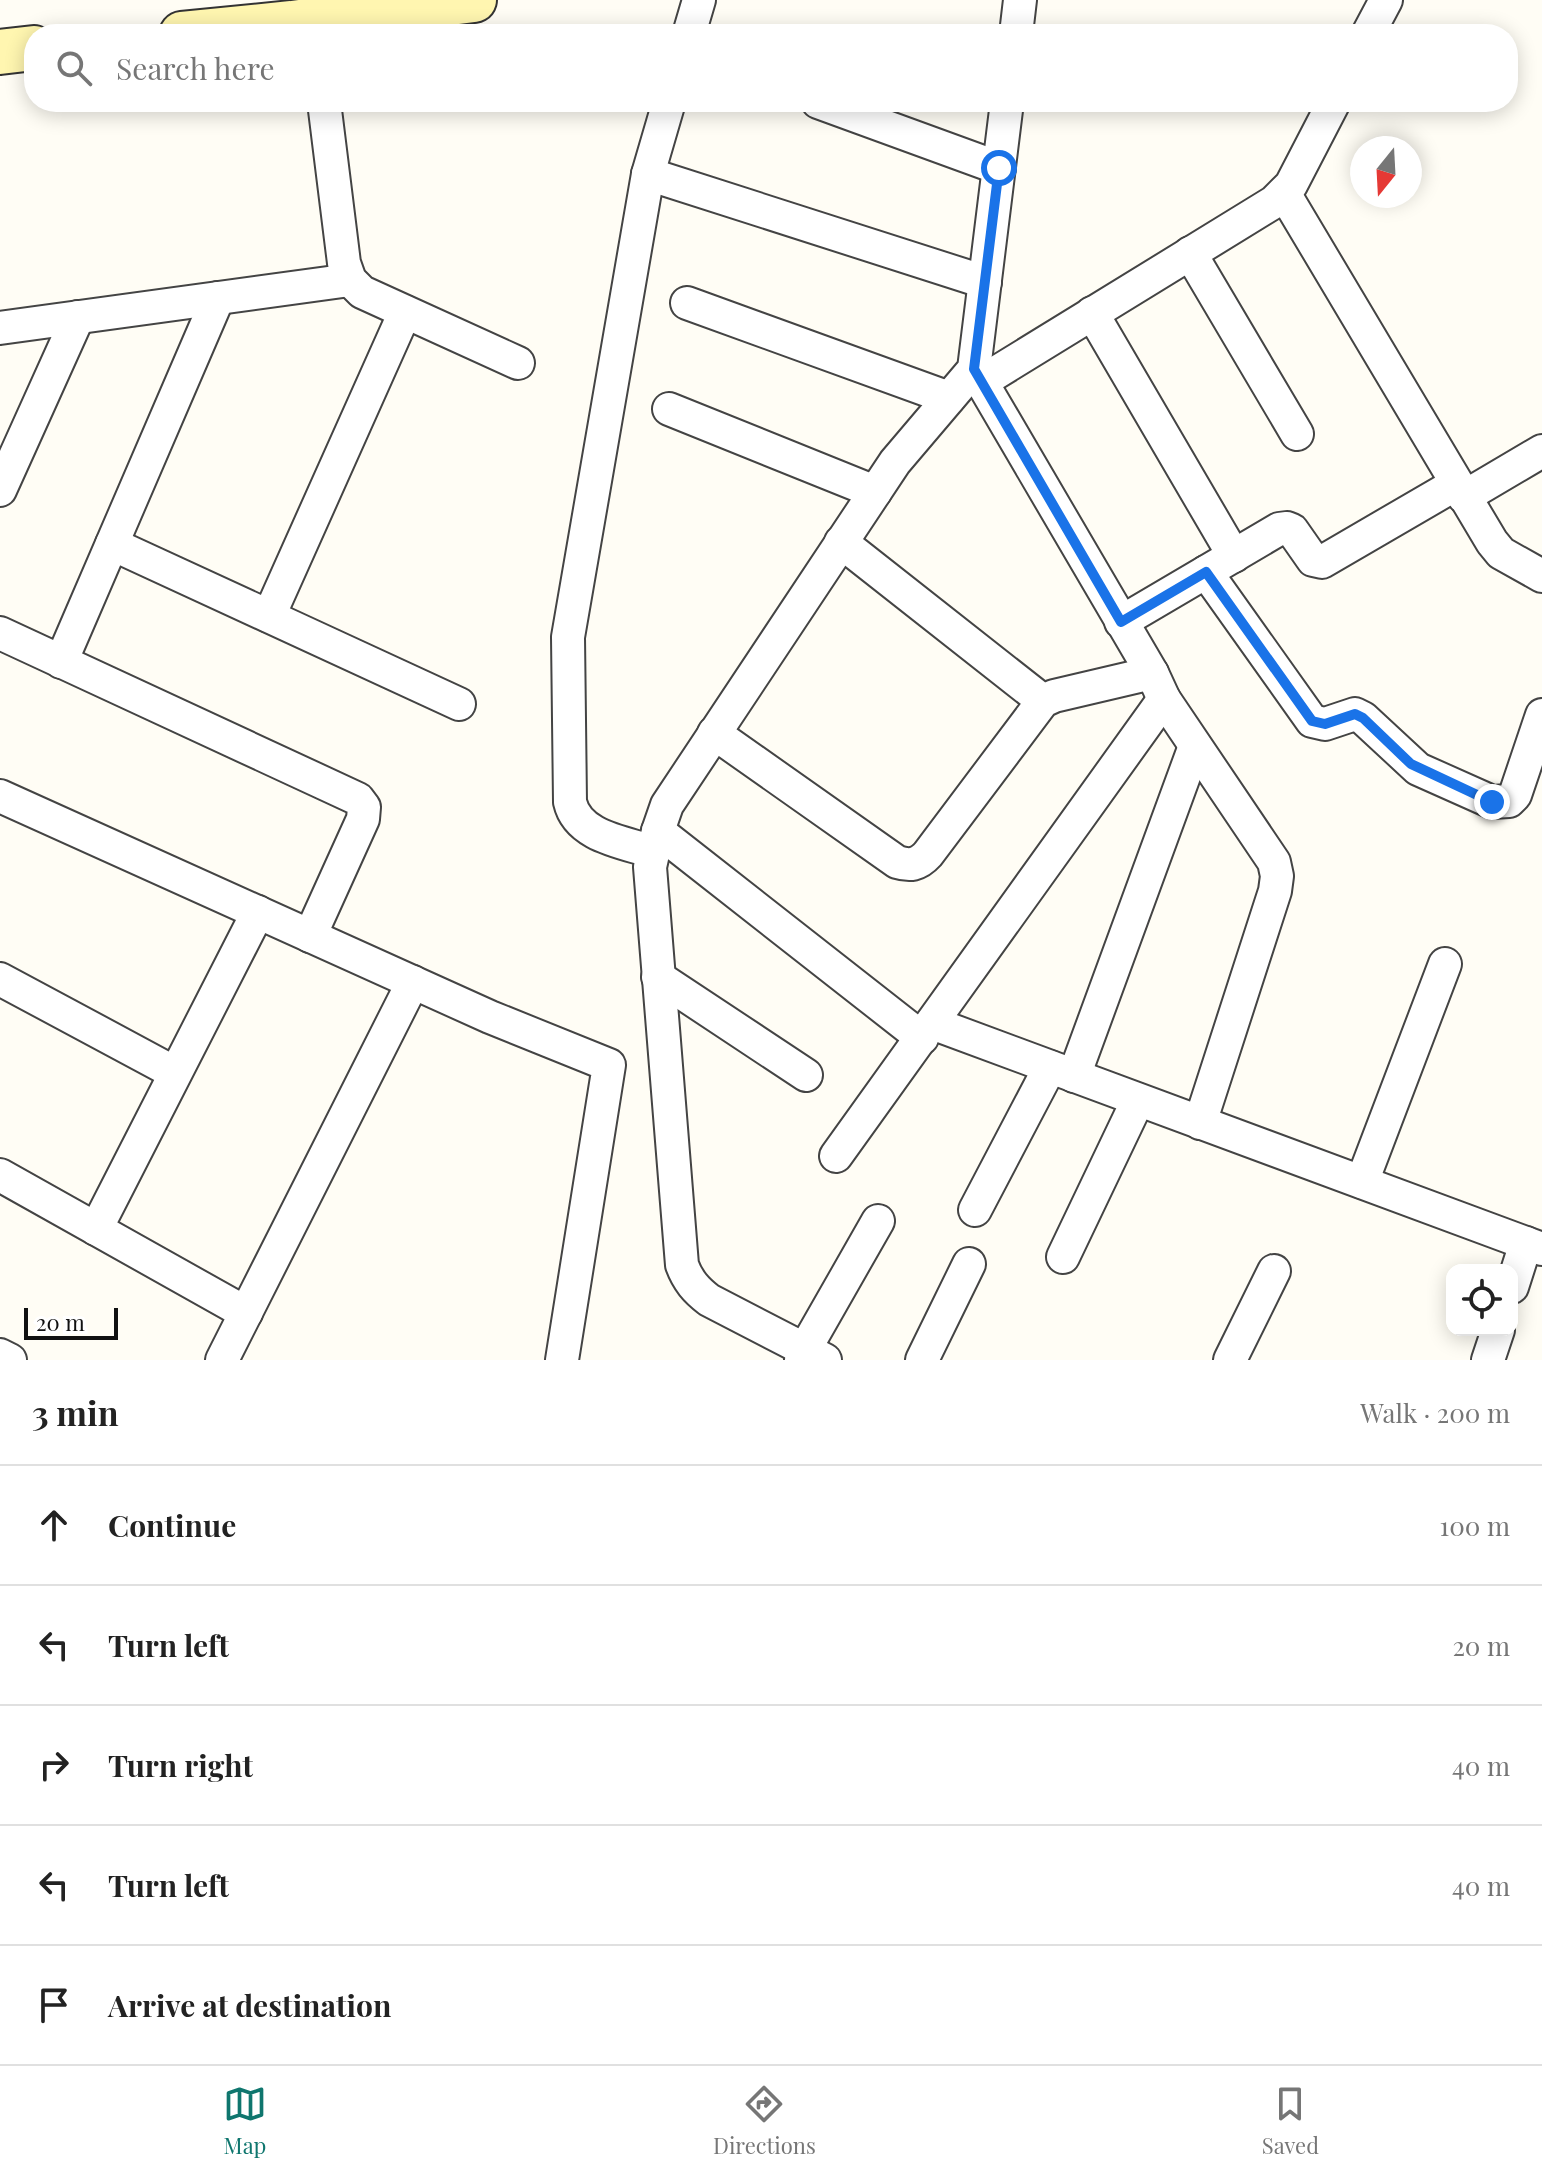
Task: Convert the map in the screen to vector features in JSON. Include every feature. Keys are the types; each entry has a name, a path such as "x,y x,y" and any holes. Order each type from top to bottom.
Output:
{"street":[{"path":"262,24 474,0"},
{"path":"692,24 699,0"},
{"path":"1017,24 1020,0"},
{"path":"1373,24 1386,0"},
{"path":"0,52 24,49"},
{"path":"325,112 344,263 350,280 362,292 518,363"},
{"path":"666,112 648,174 567,651 570,802 573,814 592,831 656,842 927,1031 1062,1071 1534,1246 1518,1276"},
{"path":"845,112 999,168"},
{"path":"1006,112 985,282 978,375 1158,686 1274,862 1277,876 1275,891 1200,1123"},
{"path":"878,1221 810,1356 709,1300 687,1278 682,1265 650,891 656,842 667,805 895,462 949,398 978,375 1092,313 1284,193 1329,112"},
{"path":"648,174 985,282"},
{"path":"1284,193 1460,491 1501,553 1542,576"},
{"path":"1190,253 1297,434"},
{"path":"0,328 350,280"},
{"path":"61,662 218,298"},
{"path":"687,303 949,398"},
{"path":"269,616 405,312"},
{"path":"1092,313 1234,556"},
{"path":"0,490 78,317"},
{"path":"669,409 875,492"},
{"path":"1121,622 1279,529 1287,528 1313,560 1322,562 1542,451"},
{"path":"841,542 1043,701"},
{"path":"112,544 459,704"},
{"path":"1206,572 1312,721 1325,724 1355,714 1411,764 1492,802 1509,801 1515,795 1542,715"},
{"path":"0,633 358,799 364,807 363,819 310,936"},
{"path":"714,733 897,862 909,865 921,862 928,854 1043,701 1054,696 1158,686"},
{"path":"836,1156 927,1031 1158,686"},
{"path":"975,1210 1062,1071 1195,746"},
{"path":"0,796 490,1017 609,1065 562,1360"},
{"path":"96,1229 258,912"},
{"path":"1362,1182 1445,964"},
{"path":"658,977 806,1075"},
{"path":"0,979 175,1073"},
{"path":"222,1360 413,982"},
{"path":"1063,1257 1138,1100"},
{"path":"0,1175 246,1313"},
{"path":"922,1360 969,1264"},
{"path":"1230,1360 1274,1271"},
{"path":"1488,1360 1496,1336"},
{"path":"0,1355 10,1360"}],"route":[{"path":"999,168 974,369 1121,622 1206,572 1312,721 1325,724 1355,714 1418,769 1492,802"}]}
